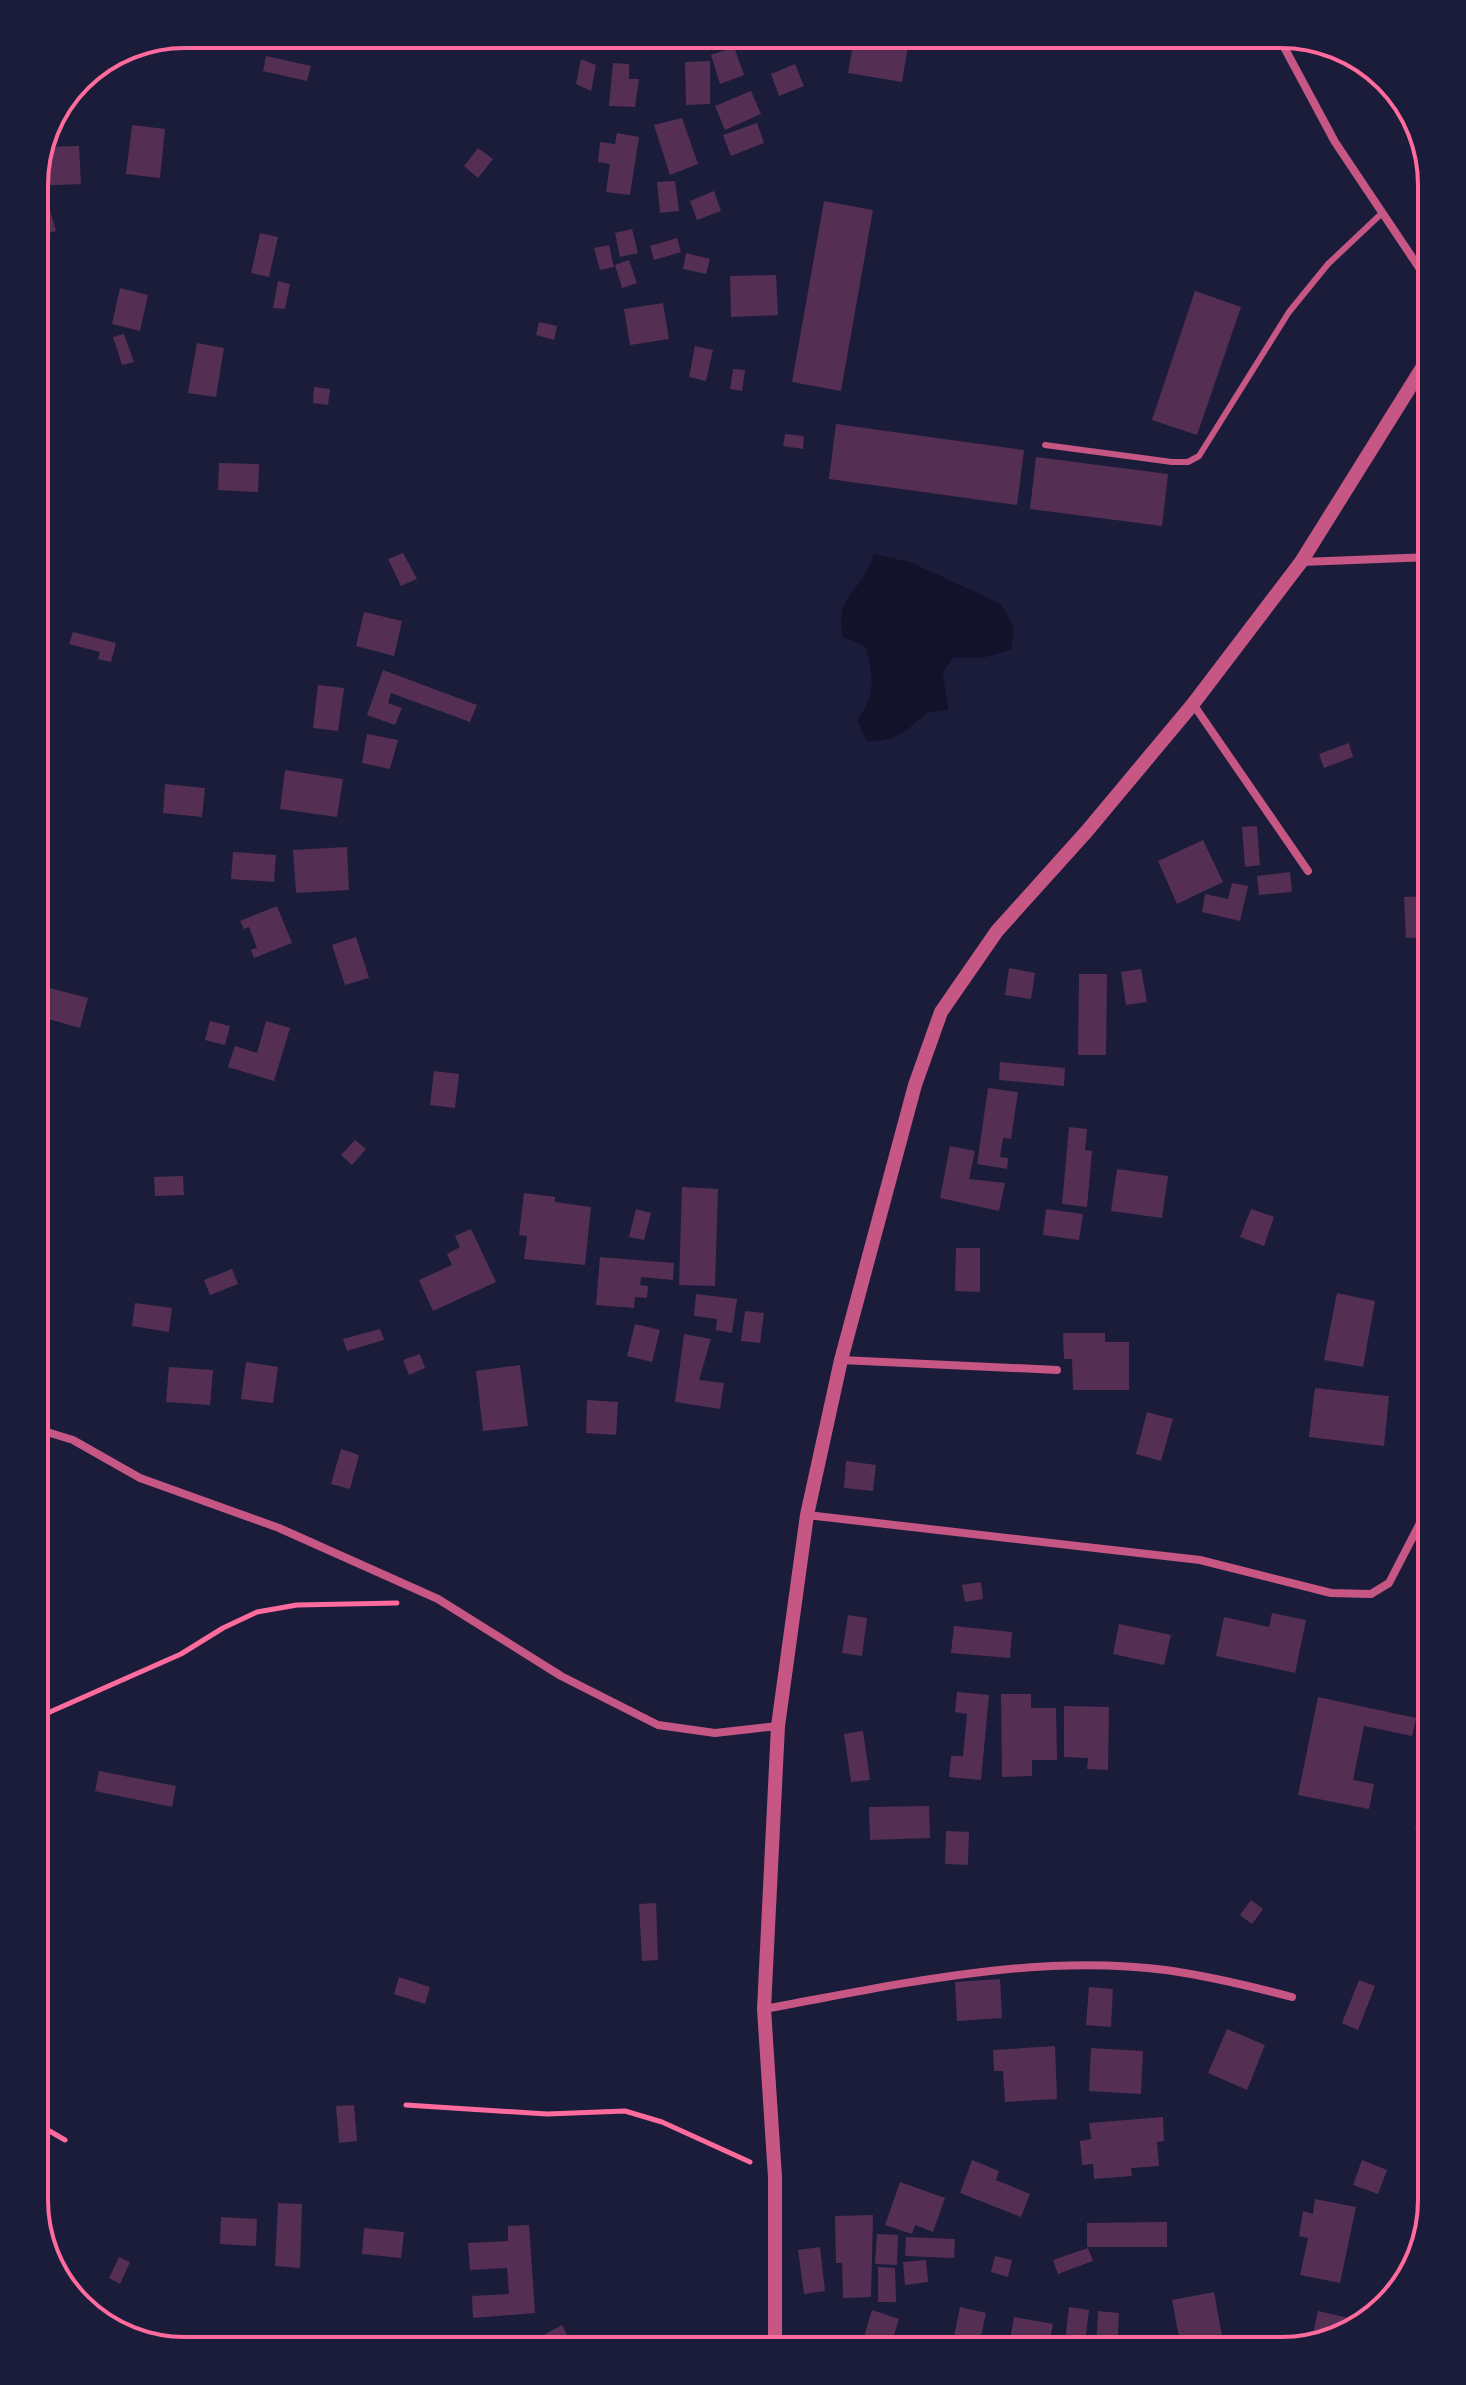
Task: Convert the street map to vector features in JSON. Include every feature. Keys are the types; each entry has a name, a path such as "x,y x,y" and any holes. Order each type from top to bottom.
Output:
{"street":[{"path":"1285,48 1335,142 1418,267"},
{"path":"775,2337 775,2177 764,2009 778,1726 807,1515 841,1360 915,1085 941,1012 997,931 1087,831 1193,704 1301,562 1418,374"},
{"path":"1301,562 1418,558"},
{"path":"1193,704 1308,871"},
{"path":"841,1360 1057,1370"},
{"path":"48,1432 73,1440 140,1478 279,1528 438,1599 561,1676 658,1725 715,1733 778,1726"},
{"path":"807,1515 1200,1560 1331,1593 1371,1594 1389,1583 1418,1527"},
{"path":"764,2009 945,1975 1085,1966 1163,1970 1292,1997"}],"lane":[{"path":"1045,445 1172,462 1188,462 1199,456 1289,312 1328,264 1381,214"}],"path":[{"path":"48,1713 181,1654 257,1612 297,1605 343,1606 438,1599"},
{"path":"406,2105 547,2114 625,2111 734,2153 775,2177"},
{"path":"48,2130 65,2140"}],"shaded area":[{"path":"874,554 910,562 1001,604 1014,628 1011,650 981,658 954,657 943,673 948,710 928,712 894,737 867,741 857,720 868,703 872,685 866,647 843,637 841,623 846,602 864,577"}],"building":[{"path":"734,48 744,75 720,84 711,55"},
{"path":"852,48 908,48 902,82 848,73"},
{"path":"266,56 311,66 307,81 263,71"},
{"path":"581,59 596,65 591,91 576,84"},
{"path":"710,61 710,104 686,105 685,62"},
{"path":"613,63 629,64 629,79 639,79 635,107 609,106"},
{"path":"795,64 804,86 779,96 771,74"},
{"path":"751,91 761,114 725,130 715,106"},
{"path":"682,118 698,164 670,175 654,125"},
{"path":"757,123 764,143 731,156 723,135"},
{"path":"132,125 165,129 160,178 126,174"},
{"path":"617,133 639,137 630,195 606,192 610,164 598,162 600,142 615,144"},
{"path":"79,146 81,184 48,185 54,147"},
{"path":"478,148 493,159 478,178 464,166"},
{"path":"675,181 679,211 660,213 657,182"},
{"path":"714,191 721,211 697,220 690,201"},
{"path":"824,201 873,210 841,391 792,382"},
{"path":"48,203 56,231 48,233"},
{"path":"632,229 638,253 620,257 615,233"},
{"path":"260,233 278,237 269,277 251,273"},
{"path":"677,238 681,252 654,260 650,246"},
{"path":"609,245 614,267 600,270 594,248"},
{"path":"686,253 710,259 706,274 683,269"},
{"path":"629,260 637,283 622,288 615,265"},
{"path":"776,275 778,315 731,317 730,276"},
{"path":"278,281 290,284 285,309 273,308"},
{"path":"120,288 148,295 140,331 112,324"},
{"path":"1195,291 1241,307 1197,435 1152,420"},
{"path":"663,303 669,339 630,345 624,309"},
{"path":"539,322 557,326 554,340 536,335"},
{"path":"124,334 134,362 122,365 113,337"},
{"path":"197,343 224,348 216,397 188,393"},
{"path":"695,346 713,350 706,381 689,377"},
{"path":"733,369 745,370 742,391 730,389"},
{"path":"314,387 330,389 328,405 313,403"},
{"path":"836,424 1024,450 1017,505 829,479"},
{"path":"785,434 804,436 803,449 783,446"},
{"path":"1036,457 1168,474 1162,526 1030,509"},
{"path":"219,463 259,464 258,492 218,490"},
{"path":"403,553 417,579 401,586 388,559"},
{"path":"364,612 402,621 394,656 356,646"},
{"path":"73,632 116,643 111,662 98,659 100,652 69,644"},
{"path":"383,670 477,705 470,722 391,693 388,703 402,708 395,725 367,715"},
{"path":"318,685 344,688 338,731 313,728"},
{"path":"367,734 398,740 390,769 362,763"},
{"path":"1349,743 1353,757 1324,768 1319,754"},
{"path":"285,770 343,779 337,817 280,809"},
{"path":"165,784 205,788 202,817 163,813"},
{"path":"1257,826 1260,865 1245,867 1242,827"},
{"path":"1203,840 1223,882 1177,904 1158,861"},
{"path":"347,847 349,890 296,893 293,850"},
{"path":"233,852 276,855 274,882 231,879"},
{"path":"1290,872 1292,892 1259,895 1257,876"},
{"path":"1232,883 1248,886 1240,921 1202,912 1205,894 1228,899"},
{"path":"1418,896 1418,938 1406,938 1404,897"},
{"path":"277,906 292,943 254,958 251,950 257,948 249,927 244,929 240,921"},
{"path":"356,937 369,978 345,985 332,945"},
{"path":"1009,968 1035,973 1031,999 1005,995"},
{"path":"1141,969 1147,1002 1126,1005 1121,972"},
{"path":"1079,974 1107,974 1106,1055 1078,1055"},
{"path":"48,988 88,998 80,1028 48,1019"},
{"path":"210,1021 230,1026 225,1045 205,1040"},
{"path":"266,1021 290,1028 274,1081 228,1067 235,1046 257,1053"},
{"path":"1000,1062 1065,1068 1064,1086 999,1080"},
{"path":"434,1071 459,1074 455,1108 430,1105"},
{"path":"988,1088 1018,1092 1011,1139 1003,1138 1000,1157 1008,1158 1007,1169 977,1164"},
{"path":"1069,1127 1087,1129 1085,1150 1092,1151 1087,1207 1062,1204"},
{"path":"355,1140 366,1149 352,1165 341,1155"},
{"path":"950,1146 975,1151 969,1179 1005,1183 999,1211 940,1198"},
{"path":"1117,1169 1168,1176 1162,1218 1111,1211"},
{"path":"183,1176 184,1195 155,1196 154,1177"},
{"path":"682,1187 718,1189 715,1286 679,1285"},
{"path":"524,1193 555,1197 555,1202 591,1207 585,1265 524,1259 527,1236 519,1235"},
{"path":"636,1209 651,1213 644,1240 629,1237"},
{"path":"1046,1209 1083,1214 1079,1240 1043,1235"},
{"path":"1251,1209 1274,1217 1264,1246 1240,1237"},
{"path":"471,1229 496,1282 433,1311 419,1280 452,1265 447,1254 460,1247 455,1236"},
{"path":"956,1248 980,1248 980,1292 955,1291"},
{"path":"600,1257 674,1263 673,1280 641,1277 640,1285 648,1286 647,1298 635,1297 634,1308 596,1305"},
{"path":"232,1269 238,1284 210,1295 204,1280"},
{"path":"1337,1293 1375,1301 1363,1367 1324,1360"},
{"path":"696,1294 737,1299 732,1333 716,1330 717,1319 694,1316"},
{"path":"135,1303 172,1308 169,1332 132,1326"},
{"path":"745,1311 764,1313 760,1343 741,1341"},
{"path":"635,1324 660,1330 652,1362 627,1356"},
{"path":"380,1329 384,1340 347,1351 343,1339"},
{"path":"1063,1333 1105,1333 1105,1342 1129,1342 1129,1390 1073,1390 1072,1359 1064,1359"},
{"path":"684,1334 711,1339 699,1380 724,1383 720,1409 675,1402"},
{"path":"420,1354 425,1368 409,1375 403,1360"},
{"path":"246,1362 278,1367 273,1403 241,1399"},
{"path":"520,1365 528,1426 483,1431 476,1371"},
{"path":"169,1367 213,1370 210,1405 166,1402"},
{"path":"1315,1388 1389,1396 1384,1446 1309,1437"},
{"path":"587,1400 618,1402 616,1435 586,1433"},
{"path":"1147,1412 1173,1419 1161,1461 1136,1454"},
{"path":"341,1449 359,1455 350,1489 331,1484"},
{"path":"846,1461 876,1465 873,1491 844,1488"},
{"path":"981,1582 983,1599 965,1602 962,1585"},
{"path":"1272,1613 1306,1620 1295,1673 1216,1656 1224,1617 1269,1627"},
{"path":"848,1615 867,1618 862,1656 842,1653"},
{"path":"1119,1624 1171,1635 1164,1665 1113,1654"},
{"path":"954,1626 1012,1632 1010,1658 951,1653"},
{"path":"957,1692 989,1695 981,1780 949,1777 951,1756 963,1756 967,1714 955,1712"},
{"path":"1001,1694 1031,1694 1031,1708 1056,1708 1057,1760 1032,1760 1032,1776 1002,1777"},
{"path":"1318,1697 1416,1718 1412,1736 1364,1726 1353,1780 1374,1784 1369,1809 1298,1795"},
{"path":"1064,1706 1109,1707 1108,1770 1087,1769 1088,1758 1064,1757"},
{"path":"863,1731 870,1780 851,1782 844,1734"},
{"path":"99,1771 176,1786 172,1807 95,1791"},
{"path":"929,1806 930,1838 870,1840 869,1807"},
{"path":"946,1831 969,1832 968,1865 945,1864"},
{"path":"1251,1900 1263,1909 1252,1924 1240,1915"},
{"path":"656,1903 658,1960 642,1961 639,1904"},
{"path":"399,1977 430,1987 425,2004 394,1994"},
{"path":"1000,1979 1002,2018 957,2021 955,1982"},
{"path":"1359,1980 1375,1986 1358,2030 1342,2023"},
{"path":"1089,1987 1113,1989 1111,2027 1086,2025"},
{"path":"1227,2029 1265,2045 1247,2090 1208,2073"},
{"path":"1055,2046 1057,2099 1005,2102 1003,2071 994,2071 993,2050"},
{"path":"1091,2048 1143,2051 1141,2094 1089,2091"},
{"path":"354,2105 357,2141 339,2143 336,2106"},
{"path":"1163,2117 1164,2141 1157,2142 1159,2166 1131,2168 1132,2176 1094,2179 1093,2164 1082,2165 1080,2141 1091,2139 1089,2123"},
{"path":"972,2160 999,2171 996,2180 1030,2194 1021,2217 960,2193"},
{"path":"1362,2160 1387,2170 1378,2194 1353,2185"},
{"path":"900,2182 945,2198 933,2232 915,2225 912,2234 885,2225"},
{"path":"1315,2199 1356,2207 1340,2283 1300,2275 1308,2238 1299,2236 1303,2211 1313,2214"},
{"path":"278,2203 302,2204 300,2268 275,2266"},
{"path":"873,2215 871,2297 843,2298 842,2263 836,2263 835,2216"},
{"path":"221,2217 257,2219 256,2246 220,2244"},
{"path":"1167,2222 1167,2247 1087,2247 1087,2223"},
{"path":"529,2225 535,2313 473,2318 472,2296 509,2294 507,2268 470,2270 468,2243 508,2241 508,2226"},
{"path":"364,2228 404,2232 401,2258 362,2254"},
{"path":"877,2234 898,2235 897,2265 875,2264"},
{"path":"906,2237 955,2239 954,2258 905,2256"},
{"path":"820,2247 825,2291 804,2294 798,2250"},
{"path":"1088,2248 1093,2261 1058,2274 1053,2260"},
{"path":"995,2256 1012,2260 1008,2277 991,2272"},
{"path":"119,2257 130,2262 120,2284 109,2278"},
{"path":"926,2260 928,2282 905,2285 903,2262"},
{"path":"878,2267 895,2268 896,2302 878,2302"},
{"path":"1214,2292 1222,2337 1179,2337 1172,2300"},
{"path":"960,2307 986,2313 981,2337 954,2337"},
{"path":"1069,2307 1089,2310 1086,2337 1066,2337"},
{"path":"872,2310 899,2319 893,2337 864,2337"},
{"path":"1098,2311 1119,2313 1118,2337 1097,2337"},
{"path":"1318,2311 1350,2318 1325,2330 1313,2333"},
{"path":"1014,2317 1053,2324 1051,2337 1010,2337"},
{"path":"562,2325 568,2337 540,2337"}]}
